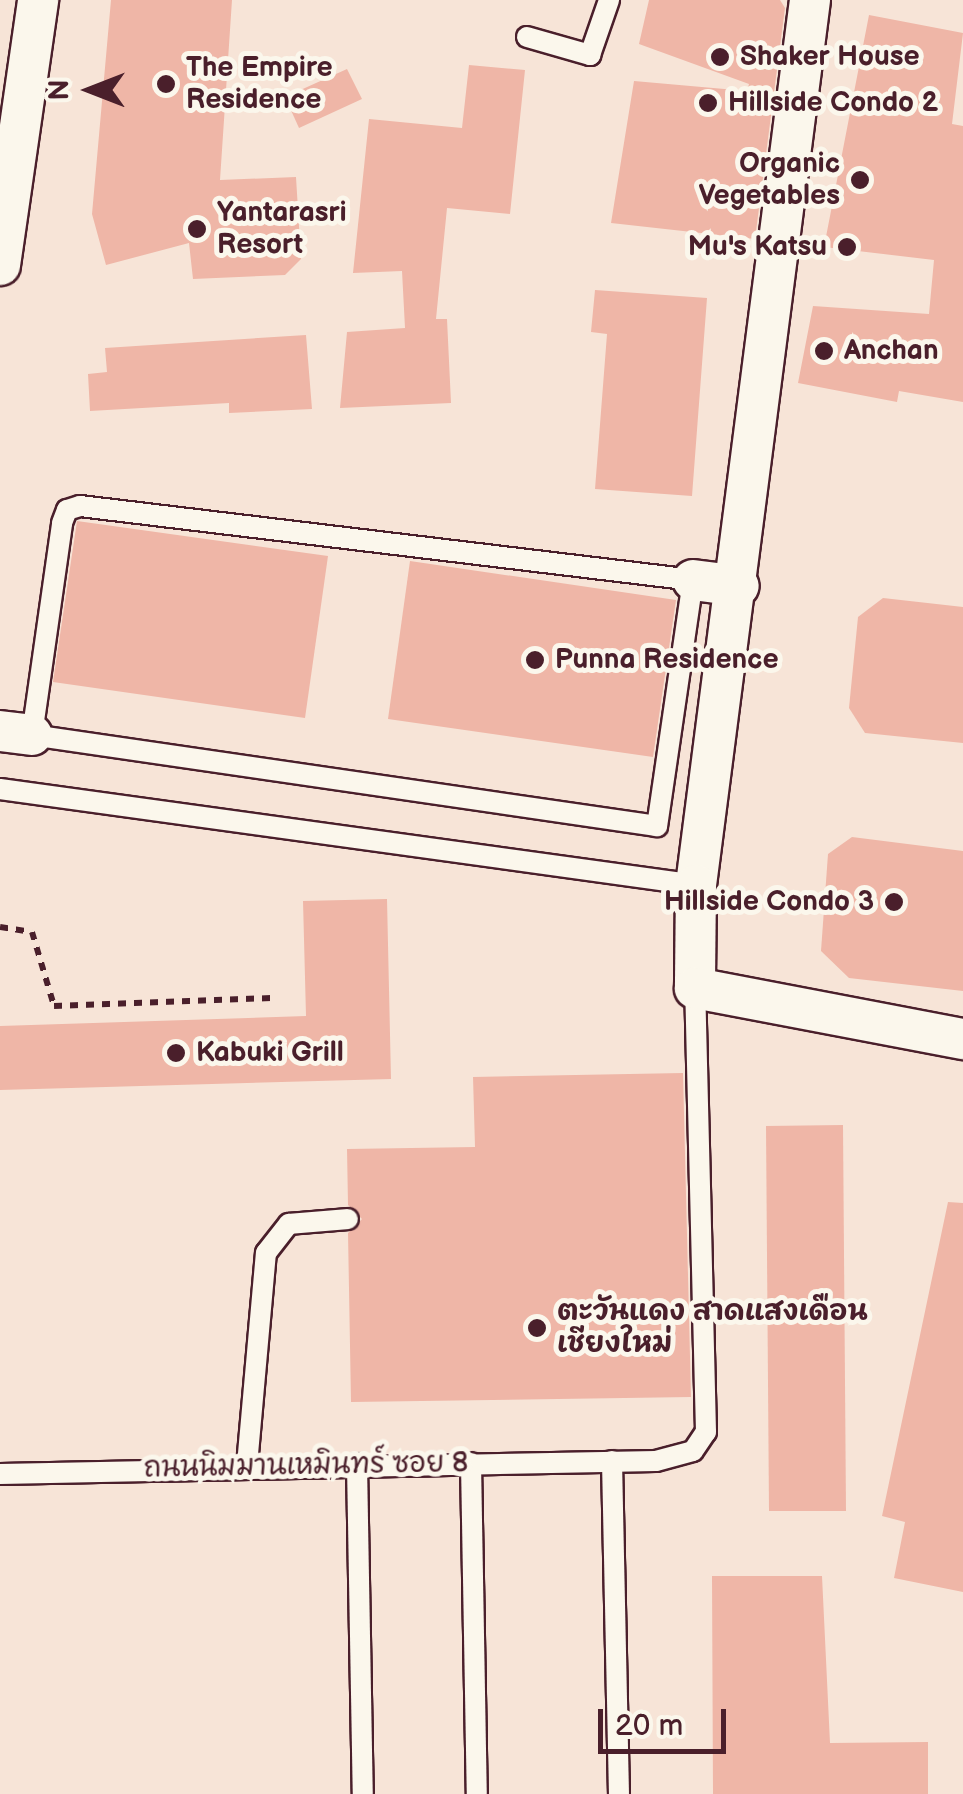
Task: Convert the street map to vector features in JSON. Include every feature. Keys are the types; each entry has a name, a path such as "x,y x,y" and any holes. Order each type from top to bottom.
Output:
{"street":[{"path":"0,265 38,0"},
{"path":"810,0 739,586 696,885 695,988 963,1039"},
{"path":"693,580 739,586"}],"lane":[{"path":"526,37 590,54 610,0"},
{"path":"80,506 693,580 657,826 16,733 62,523 67,510 80,506"},
{"path":"0,789 696,885"},
{"name":"ถนนนิมมานเหมินทร์ ซอย 8","path":"0,1474 248,1465 679,1458 706,1432 695,988"},
{"path":"248,1465 266,1254 288,1224 348,1219"},
{"path":"612,1461 619,1794"},
{"path":"471,1463 477,1794"},
{"path":"357,1464 363,1794"}],"path":[{"path":"0,926 32,932 54,1006 277,998"}],"building":[{"path":"111,0 232,0 220,180 296,177 301,259 285,275 193,279 189,243 106,265 92,214"},
{"name":"Hillside Condo 2","path":"649,0 780,0 785,8 755,239 611,223 634,81 747,91 749,84 639,44"},
{"path":"869,15 963,33 952,124 963,126 963,402 899,391 897,402 798,383 813,306 929,314 934,260 824,247"},
{"path":"469,65 525,70 510,214 447,208 436,319 447,319 451,403 340,408 347,332 405,328 402,271 353,273 369,119 462,128"},
{"path":"347,69 362,99 299,128 285,97"},
{"path":"595,290 707,298 692,496 595,489 607,334 591,332"},
{"path":"306,335 312,409 229,413 229,403 90,411 88,374 107,372 105,348"},
{"path":"77,521 328,556 305,718 53,682"},
{"name":"Punna Residence","path":"410,561 676,600 653,757 388,719"},
{"path":"883,598 963,607 963,743 865,733 849,708 858,617"},
{"name":"Hillside Condo 3","path":"852,837 963,851 963,991 849,978 821,951 828,854"},
{"path":"387,899 391,1079 0,1090 0,1026 306,1016 303,901"},
{"path":"683,1073 691,1397 351,1402 348,1233 362,1219 348,1205 347,1149 475,1147 473,1077"},
{"path":"843,1125 846,1511 769,1511 766,1126"},
{"path":"948,1202 963,1203 963,1592 894,1578 905,1522 882,1516"},
{"path":"712,1576 822,1576 830,1743 928,1742 928,1794 713,1794"}],"place":[{"name":"Shaker House","path":"720,57"},
{"name":"The Empire Residence","path":"166,84"},
{"name":"Hillside Condo 2","path":"708,103"},
{"name":"Organic Vegetables","path":"860,180"},
{"name":"Yantarasri Resort","path":"197,229"},
{"name":"Mu's Katsu","path":"847,247"},
{"name":"Anchan","path":"824,351"},
{"name":"Punna Residence","path":"535,660"},
{"name":"Hillside Condo 3","path":"894,902"},
{"name":"Kabuki Grill","path":"176,1053"},
{"name":"ตะวันแดง สาดแสงเดือน เชียงใหม่","path":"537,1328"}]}
